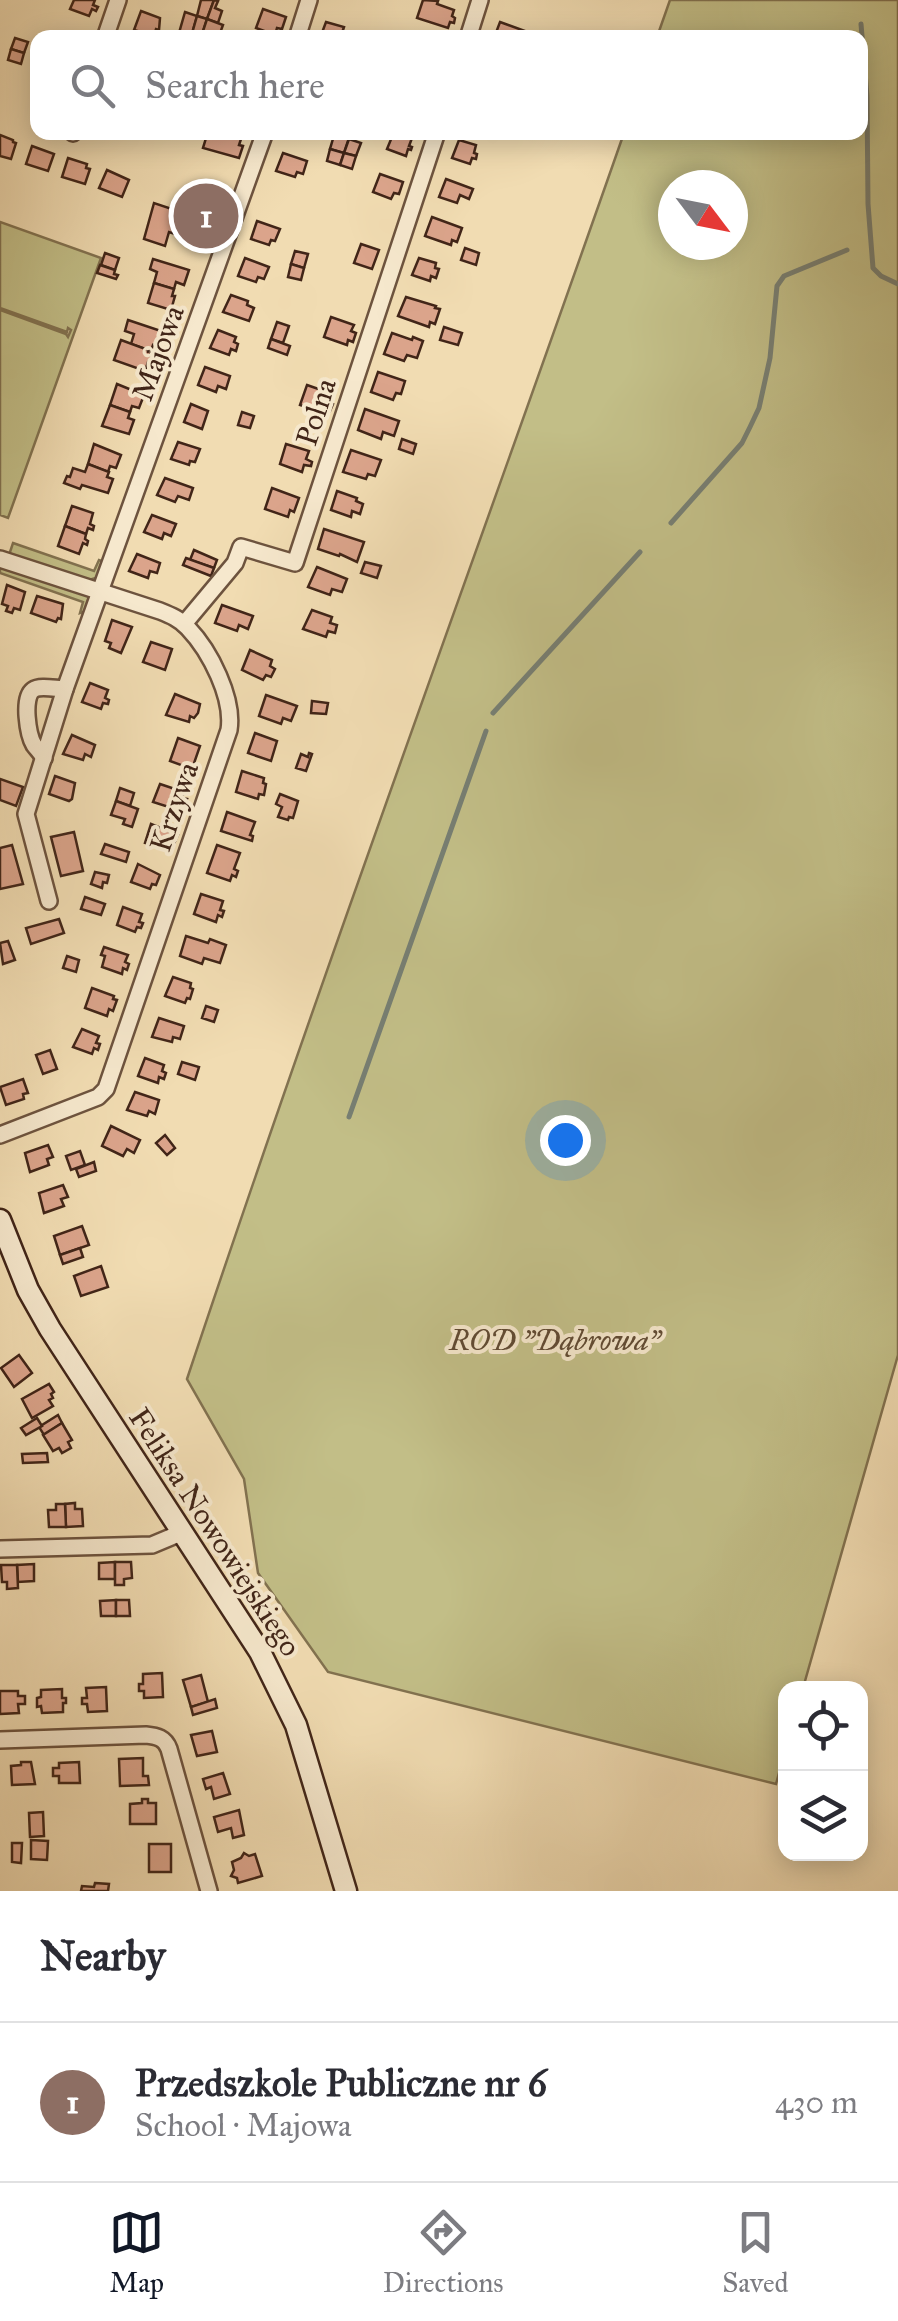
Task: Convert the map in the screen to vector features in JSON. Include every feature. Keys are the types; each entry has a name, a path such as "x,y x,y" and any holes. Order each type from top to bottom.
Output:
{"street":[{"path":"109,30 118,0"},
{"path":"300,30 310,0"},
{"path":"471,30 480,0"},
{"name":"Majowa","path":"49,901 26,814 49,734 263,140"},
{"name":"Polna","path":"184,624 234,563 241,547 295,564 434,140"},
{"path":"0,559 160,611 184,624"},
{"name":"Krzywa","path":"0,1135 98,1096 110,1082 229,730 229,702 208,658 184,624"},
{"path":"44,758 30,734 29,695 40,688 65,690"},
{"name":"Feliksa Nowowiejskiego","path":"0,1220 28,1290 50,1330 260,1652 282,1693 296,1725 346,1891"},
{"path":"0,1549 152,1545 182,1532"},
{"path":"0,1740 161,1738 169,1749 209,1891"}],"green space":[{"name":"ROD \"Dąbrowa\"","path":"670,0 898,0 898,1355 805,1681 778,1681 776,1784 328,1672 258,1573 244,1479 187,1379 622,140 868,140 868,30 659,30"},
{"path":"0,222 101,258 8,518 0,515 0,310 68,337 71,330 68,328 67,332 0,308"},
{"path":"13,543 94,571 99,560 105,562 99,577 89,580 9,555"},
{"path":"0,565 88,595 86,611 80,613 83,602 0,573"}],"building":[{"path":"74,0 95,0 93,5 98,7 89,16 70,9"},
{"path":"201,0 214,0 207,19 197,16"},
{"path":"214,0 218,1 215,8 222,11 218,23 207,19"},
{"path":"423,0 438,1 437,4 454,10 454,23 450,22 448,28 417,18"},
{"path":"263,9 286,17 282,29 256,28"},
{"path":"141,11 160,18 159,30 134,30"},
{"path":"185,12 197,16 193,30 180,30"},
{"path":"197,16 207,19 204,30 193,30"},
{"path":"207,19 223,25 221,30 203,30"},
{"path":"326,22 344,27 343,30 323,30"},
{"path":"500,22 522,30 497,30"},
{"path":"15,38 28,42 24,53 11,49"},
{"path":"11,49 24,53 21,64 8,60"},
{"path":"0,135 16,143 11,159 0,156"},
{"path":"205,140 241,140 239,145 243,146 239,158 203,148"},
{"path":"333,140 348,140 344,153 330,149"},
{"path":"349,140 361,143 356,156 344,153"},
{"path":"391,140 411,140 406,156 387,149"},
{"path":"459,140 476,145 476,159 472,158 470,164 452,158"},
{"path":"32,146 54,154 48,171 26,164"},
{"path":"330,149 344,153 340,165 327,161"},
{"path":"283,153 307,161 303,174 297,172 295,177 276,171"},
{"path":"344,153 356,156 352,169 340,165"},
{"path":"68,158 87,164 90,169 85,184 62,177"},
{"path":"107,170 129,180 122,197 99,188"},
{"path":"380,174 403,182 399,194 394,193 391,199 373,192"},
{"path":"446,179 473,189 469,199 460,195 457,203 439,197"},
{"path":"198,201 218,207 206,244 169,232 165,246 144,239 154,203 181,212 178,220 190,225"},
{"path":"432,217 462,228 457,242 452,240 451,245 425,236"},
{"path":"257,221 280,229 275,241 271,240 269,245 251,239"},
{"path":"361,244 379,250 372,269 354,263"},
{"path":"465,248 479,253 476,265 461,260"},
{"path":"295,251 308,254 304,268 291,264"},
{"path":"105,253 119,258 115,270 101,265"},
{"path":"245,258 269,267 264,279 258,277 256,282 238,276"},
{"path":"419,258 436,263 436,278 431,276 430,281 412,275"},
{"path":"153,259 189,270 184,285 176,282 174,289 154,283 157,272 150,269"},
{"path":"291,264 304,268 301,280 288,277"},
{"path":"100,265 115,270 116,279 97,273"},
{"path":"154,283 174,289 171,310 148,303"},
{"path":"231,295 248,301 247,305 254,308 249,321 223,312"},
{"path":"406,297 440,309 435,324 430,322 429,327 398,316"},
{"path":"331,317 354,325 353,342 348,340 347,345 324,337"},
{"path":"128,320 167,333 163,343 153,345 151,351 131,344 134,334 125,331"},
{"path":"277,322 289,326 283,343 271,339"},
{"path":"444,327 462,333 458,345 440,340"},
{"path":"218,330 236,337 236,351 231,349 229,355 210,348"},
{"path":"392,333 423,341 417,358 407,355 404,361 384,354"},
{"path":"271,339 290,346 287,355 268,348"},
{"path":"121,340 151,351 154,358 145,371 114,360"},
{"path":"205,367 230,376 226,389 218,386 216,392 198,385"},
{"path":"378,372 405,381 401,394 396,393 393,400 371,392"},
{"path":"117,384 144,395 139,408 132,406 130,412 110,405"},
{"path":"307,385 330,393 330,411 324,409 323,413 300,405"},
{"path":"191,404 208,411 202,429 184,422"},
{"path":"110,405 130,412 128,418 134,420 129,434 102,426"},
{"path":"365,409 399,421 394,436 383,432 381,439 358,430"},
{"path":"242,412 254,416 250,428 238,425"},
{"path":"402,439 416,444 413,454 399,449"},
{"path":"178,442 200,449 195,462 190,461 189,465 171,459"},
{"path":"94,444 121,455 116,468 110,466 108,472 88,464"},
{"path":"286,444 309,451 306,459 312,462 311,466 304,465 302,472 280,464"},
{"path":"351,450 381,460 375,476 368,474 366,479 343,472"},
{"path":"88,464 109,472 107,477 113,479 108,493 64,483 73,468 85,472"},
{"path":"165,478 193,488 189,500 178,496 175,502 157,495"},
{"path":"272,488 299,498 288,517 265,509"},
{"path":"337,491 363,504 360,514 352,511 351,517 331,510"},
{"path":"72,506 93,513 93,530 88,528 86,534 65,526"},
{"path":"152,515 176,524 171,536 164,533 162,539 144,532"},
{"path":"65,526 86,534 87,545 83,543 79,554 58,546"},
{"path":"324,529 364,542 357,562 318,549"},
{"path":"194,550 217,560 214,568 190,560"},
{"path":"137,554 160,563 157,573 150,571 148,578 129,571"},
{"path":"186,558 214,568 211,576 183,565"},
{"path":"365,562 381,566 377,578 361,573"},
{"path":"317,567 347,579 342,592 332,589 330,595 308,587"},
{"path":"7,585 25,592 20,610 14,608 12,613 2,604"},
{"path":"37,596 63,604 61,619 56,622 31,613"},
{"path":"222,605 253,616 248,629 239,625 237,631 215,623"},
{"path":"312,610 332,617 330,623 337,625 335,633 328,631 326,637 303,629"},
{"path":"112,620 132,627 121,653 109,648 111,643 105,641"},
{"path":"151,642 172,649 165,670 143,662"},
{"path":"250,650 272,660 270,666 275,669 271,677 266,675 263,680 242,670"},
{"path":"90,683 108,690 108,704 103,703 101,709 82,702"},
{"path":"175,694 200,704 189,722 166,715"},
{"path":"266,695 297,706 291,721 283,718 281,724 259,716"},
{"path":"312,701 328,703 326,714 311,713"},
{"path":"255,733 277,741 271,761 248,753"},
{"path":"72,735 95,745 91,757 85,754 83,760 63,754"},
{"path":"178,738 200,746 192,769 170,761"},
{"path":"301,754 308,757 312,754 306,771 296,768"},
{"path":"242,771 264,778 264,795 259,794 258,799 236,792"},
{"path":"55,776 75,783 69,801 49,794"},
{"path":"0,779 23,787 16,806 0,800"},
{"path":"160,784 184,792 184,806 180,805 178,810 153,802"},
{"path":"120,788 134,793 130,806 116,801"},
{"path":"280,794 298,801 293,818 278,817 282,807 276,804"},
{"path":"116,801 138,809 132,827 123,824 125,819 111,815"},
{"path":"227,812 255,822 252,841 221,831"},
{"path":"151,824 178,835 173,846 167,844 165,849 145,843"},
{"path":"74,832 83,871 61,876 51,837"},
{"path":"105,844 129,852 126,862 101,854"},
{"path":"12,845 23,884 0,889 0,848"},
{"path":"217,845 240,853 234,869 238,871 236,877 232,875 230,881 207,873"},
{"path":"138,864 160,875 150,889 131,882"},
{"path":"95,872 109,875 102,888 91,884"},
{"path":"201,894 223,901 222,917 218,915 216,922 194,914"},
{"path":"85,897 105,904 101,915 81,909"},
{"path":"123,907 142,914 139,922 143,923 135,932 117,925"},
{"path":"59,919 64,933 31,944 26,928"},
{"path":"186,936 226,945 220,963 204,958 202,964 180,956"},
{"path":"8,941 15,960 3,964 0,943"},
{"path":"104,947 128,955 127,970 123,968 122,974 102,967"},
{"path":"67,956 79,960 76,972 63,968"},
{"path":"173,977 191,983 190,999 185,1003 165,996"},
{"path":"92,988 117,1000 107,1016 85,1008"},
{"path":"206,1006 218,1010 214,1022 202,1018"},
{"path":"159,1018 184,1026 180,1039 173,1037 172,1042 152,1037"},
{"path":"82,1029 99,1036 98,1050 94,1048 92,1054 73,1047"},
{"path":"50,1050 57,1069 43,1074 36,1055"},
{"path":"145,1058 164,1065 164,1079 159,1077 158,1083 138,1076"},
{"path":"182,1062 199,1067 195,1080 178,1074"},
{"path":"23,1079 28,1093 23,1094 24,1099 6,1105 0,1087"},
{"path":"135,1092 159,1100 155,1114 149,1111 147,1116 127,1110"},
{"path":"111,1126 140,1140 134,1153 127,1149 123,1156 102,1146"},
{"path":"165,1135 175,1148 167,1155 156,1143"},
{"path":"48,1145 53,1157 47,1159 49,1165 30,1172 25,1153"},
{"path":"80,1151 85,1165 71,1170 66,1156"},
{"path":"94,1162 96,1171 79,1177 76,1169"},
{"path":"63,1185 68,1197 61,1199 64,1206 44,1213 39,1193"},
{"path":"82,1226 89,1245 60,1255 54,1236"},
{"path":"80,1248 83,1257 63,1264 60,1255"},
{"path":"101,1266 108,1287 81,1296 74,1276"},
{"path":"19,1355 32,1373 14,1387 1,1368"},
{"path":"49,1384 54,1392 49,1400 53,1406 32,1418 22,1399"},
{"path":"58,1415 62,1423 44,1435 39,1427"},
{"path":"37,1418 42,1426 26,1435 21,1428"},
{"path":"62,1423 72,1440 68,1442 71,1448 62,1453 59,1448 53,1451 43,1435"},
{"path":"47,1453 48,1462 23,1463 22,1454"},
{"path":"75,1503 75,1509 82,1509 83,1526 66,1527 65,1504"},
{"path":"56,1504 65,1504 66,1527 49,1527 48,1510 56,1510"},
{"path":"115,1562 115,1579 99,1579 99,1563"},
{"path":"115,1562 131,1562 132,1578 124,1579 124,1585 115,1585"},
{"path":"34,1564 34,1581 18,1582 17,1565"},
{"path":"1,1565 17,1565 18,1588 7,1589 7,1582 2,1582"},
{"path":"116,1600 116,1616 101,1616 100,1601"},
{"path":"116,1600 129,1600 130,1616 116,1616"},
{"path":"162,1673 163,1697 144,1698 144,1691 139,1691 143,1674"},
{"path":"201,1675 208,1702 191,1707 183,1680"},
{"path":"106,1687 107,1711 88,1712 87,1704 82,1704 82,1698 87,1698 86,1688"},
{"path":"62,1689 62,1698 66,1698 63,1712 42,1713 41,1706 37,1707 41,1690"},
{"path":"0,1691 18,1691 18,1696 25,1696 25,1704 18,1704 19,1713 0,1714"},
{"path":"215,1699 217,1708 193,1715 191,1707"},
{"path":"212,1731 217,1752 197,1756 191,1735"},
{"path":"143,1758 143,1776 148,1776 149,1785 120,1786 119,1759"},
{"path":"31,1762 35,1784 12,1785 11,1766"},
{"path":"79,1762 80,1783 59,1783 59,1776 53,1776 53,1768 59,1768 59,1763"},
{"path":"223,1773 230,1794 214,1799 211,1787 206,1789 203,1779"},
{"path":"142,1799 156,1803 156,1824 130,1824 130,1804 142,1803"},
{"path":"239,1810 244,1835 233,1838 231,1828 218,1832 214,1817"},
{"path":"43,1812 44,1836 30,1837 29,1813"},
{"path":"31,1840 48,1841 47,1860 31,1859"},
{"path":"12,1843 22,1843 21,1863 12,1862"},
{"path":"149,1844 171,1844 171,1872 149,1872"},
{"path":"244,1853 255,1854 262,1876 238,1883 231,1876 232,1862"},
{"path":"95,1883 109,1884 108,1891 81,1891 82,1886 94,1887"}],"waterway":[{"path":"861,24 862,30"},
{"path":"867,140 873,268 898,284"},
{"path":"671,523 742,443 759,408 770,358 777,286 784,276 847,250"},
{"path":"493,713 640,552"},
{"path":"349,1117 486,731"}],"place":[{"name":"Przedszkole Publiczne nr 6","path":"206,216"}]}
